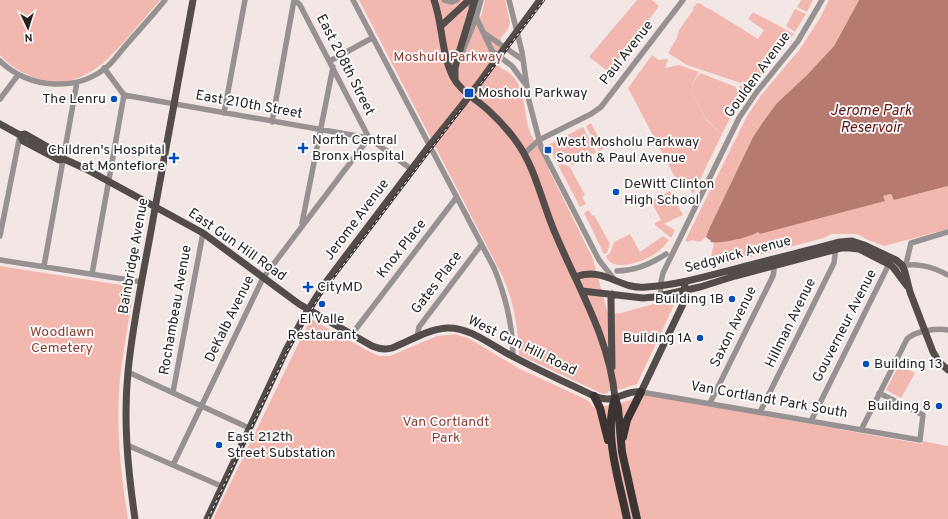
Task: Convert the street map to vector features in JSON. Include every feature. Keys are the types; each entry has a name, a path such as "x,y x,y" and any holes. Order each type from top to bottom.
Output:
{"highway":[{"path":"618,452 626,424 641,392"},
{"path":"594,396 600,408 609,443 618,452 637,519"},
{"path":"615,398 612,408 627,519"}],"main road":[{"name":"Bainbridge Avenue","path":"135,519 128,472 128,372 142,282 193,0"},
{"path":"434,0 441,26 448,64 455,81 499,121 516,140 525,153 556,236 597,324 612,375 615,398"},
{"path":"441,26 470,0"},
{"path":"455,81 456,64 472,10 470,0"},
{"name":"Jerome Avenue","path":"207,519 221,486 286,350 308,310 326,282 429,146 476,87 540,0"},
{"name":"East Gun Hill Road","path":"0,124 20,135 23,141 59,160 64,159 109,182 202,233 308,310"},
{"name":"Sedgwick Avenue","path":"575,277 593,274 604,276 626,285 639,288 660,286 772,263 835,247 848,241 861,243 896,260 898,266"},
{"name":"Sedgwick Avenue","path":"835,247 856,248 898,266"},
{"name":"Sedgwick Avenue","path":"582,291 643,298 662,296 772,263"},
{"path":"898,266 906,274 910,292 937,360 948,370"},
{"path":"641,392 682,306 685,282"},
{"path":"612,294 610,299 613,359 612,375"},
{"name":"West Gun Hill Road","path":"308,310 374,346 384,349 392,348 417,337 442,329 450,328 462,330 474,334 513,357 594,396 608,400 615,398"},
{"name":"Van Cortlandt Park South","path":"615,398 634,392 641,392"}],"street":[{"path":"0,61 18,75 38,82 47,84 63,84 77,82 94,75 104,68 165,0"},
{"path":"224,113 245,0"},
{"path":"272,122 295,0"},
{"name":"East 208th Street","path":"295,0 300,5 332,64 369,138 412,169"},
{"path":"353,0 494,268 504,295 510,320 513,357"},
{"path":"444,0 452,2 457,0"},
{"path":"456,64 476,18 481,0"},
{"path":"509,0 523,60 536,130 541,147 599,260 614,280"},
{"name":"Paul Avenue","path":"525,153 539,140 592,114 601,107 683,0"},
{"name":"Goulden Avenue","path":"662,296 660,286 664,270 739,118 756,93 798,41 822,0"},
{"path":"472,10 492,51 512,66 527,87"},
{"path":"482,31 523,60"},
{"path":"302,225 332,64 372,38"},
{"path":"512,66 523,60"},
{"path":"92,274 124,95 104,68"},
{"path":"0,99 18,75"},
{"path":"44,266 77,82"},
{"name":"East 210th Street","path":"124,95 369,138"},
{"path":"0,236 20,135"},
{"name":"DeKalb Avenue","path":"173,464 263,278 369,138"},
{"name":"Knox Place","path":"352,334 456,198"},
{"path":"307,200 314,210"},
{"name":"Gouverneur Avenue","path":"811,421 911,243 948,232"},
{"name":"Rochambeau Avenue","path":"173,392 202,233"},
{"name":"Gates Place","path":"417,337 419,327 481,245"},
{"name":"Hillman Avenue","path":"760,412 833,265 835,247"},
{"path":"617,271 634,270 643,267 653,263 666,254"},
{"path":"0,260 142,282"},
{"name":"Saxon Avenue","path":"710,403 773,276 772,263"},
{"name":"Sedgwick Avenue","path":"898,266 933,268 948,275"},
{"path":"861,430 907,339 913,335 925,331 939,328 948,330"},
{"path":"128,372 249,428"},
{"name":"Van Cortlandt Park South","path":"641,392 920,440 923,415 879,393"},
{"path":"127,445 221,486"}],"green space":[{"path":"0,0 160,0 120,46 100,65 89,73 78,78 65,81 51,81 36,78 21,71 7,63 0,55"},
{"name":"Moshulu Parkway","path":"359,0 464,0 481,17 485,0 505,0 510,22 508,29 501,38 500,68 509,72 519,86 531,134 544,154 550,167 549,170 593,259 608,314 621,313 672,299 675,300 675,303 637,384 622,389 608,391 608,393 603,394 519,355 515,315 503,277"},
{"path":"637,0 652,0 659,6 609,72 589,57"},
{"path":"801,0 813,0 807,12 797,7"},
{"path":"829,0 859,0 834,46 807,75 777,103 753,137 706,237 700,242 692,240 688,242 685,241 747,116 762,94 800,49 820,18"},
{"path":"700,3 758,39 764,30 748,19 753,12 794,34 749,89 741,83 687,65 668,53 677,38 679,30 694,9 694,6 696,6 695,4"},
{"path":"795,9 806,14 795,32 786,26"},
{"path":"652,55 659,60 668,59 665,68 679,65 699,72 691,86 700,73 736,87 736,89 739,89 737,104 742,92 739,87 741,85 749,90 737,107 736,106 693,194 686,182 679,185 628,88","holes":["689,87 706,119 722,134 706,120"]},
{"path":"591,123 604,148 599,151 586,126"},
{"path":"583,127 596,152 573,165 565,162 557,162 548,145"},
{"path":"563,164 570,167 585,195 582,197 586,204 580,207 558,165"},
{"path":"948,186 948,229 884,246 857,234 831,234 824,238 709,268 714,242 736,240 758,232 760,234 884,201 883,196 892,194 894,200"},
{"path":"670,191 683,215 664,224 675,230 671,238 655,225 655,223 661,220 651,201"},
{"path":"589,210 592,216 594,215 610,244 607,253 604,254 584,213"},
{"path":"630,234 640,252 663,236 669,240 658,252 637,262 622,265 609,261 606,256 610,253 614,242"},
{"name":"Woodlawn Cemetery","path":"0,266 134,287 121,369 118,406 119,444 128,519 0,519"},
{"name":"Van Cortlandt Park","path":"311,319 379,356 390,356 437,336 455,334 468,338 520,369 583,398 590,402 593,407 619,404 642,394 922,444 922,441 948,446 948,519 213,519"},
{"path":"899,365 915,373 901,398 886,390"}],"water":[{"name":"Jerome Park Reservoir","path":"859,0 948,0 948,186 894,200 891,194 883,196 885,201 760,234 758,232 734,240 710,242 711,241 706,237 709,229 753,137 777,103 807,75 834,46"}],"railway":[{"path":"208,519 288,350 319,297 544,0"}],"place":[{"name":"Mosholu Parkway","path":"469,93"},
{"name":"The Lenru","path":"114,99"},
{"name":"North Central Bronx Hospital","path":"303,148"},
{"name":"West Mosholu Parkway South & Paul Avenue","path":"548,150"},
{"name":"Children's Hospital at Montefiore","path":"174,158"},
{"name":"DeWitt Clinton High School","path":"616,192"},
{"name":"CityMD","path":"308,287"},
{"name":"Building 1B","path":"732,299"},
{"name":"El Valle Restaurant","path":"322,304"},
{"name":"Building 1A","path":"700,338"},
{"name":"Building 13","path":"866,364"},
{"name":"Building 8","path":"939,406"},
{"name":"East 212th Street Substation","path":"219,445"}]}
